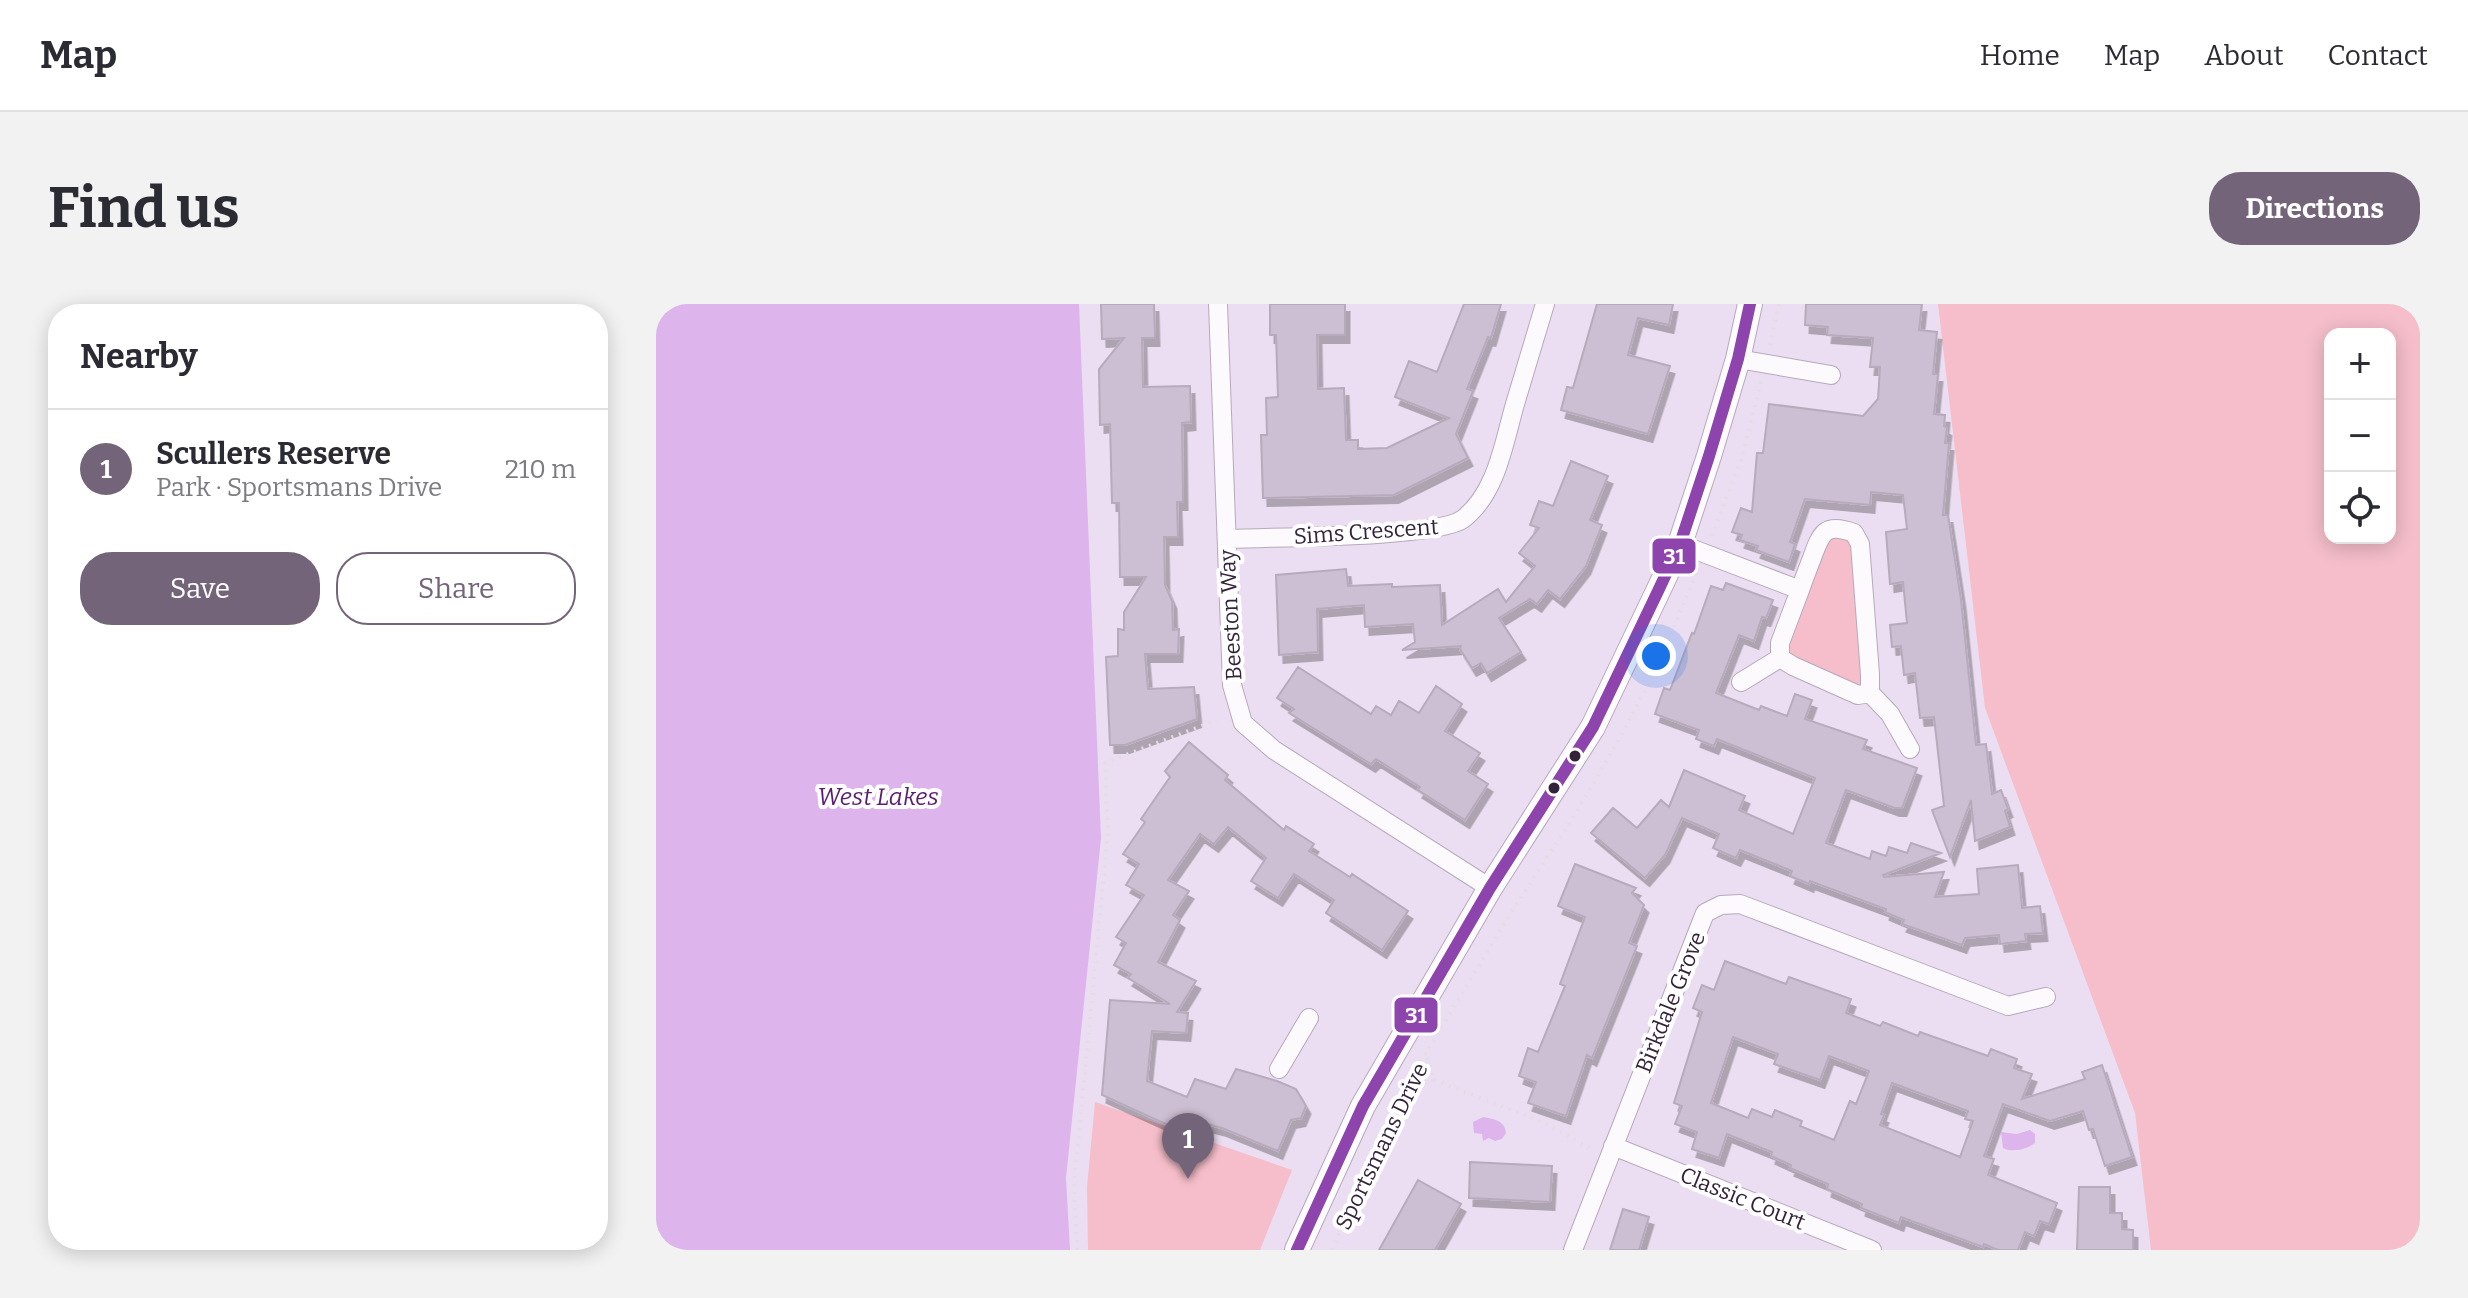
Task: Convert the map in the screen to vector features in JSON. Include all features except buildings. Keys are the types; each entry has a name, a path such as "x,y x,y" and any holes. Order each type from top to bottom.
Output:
{"street":[{"name":"Beeston Way","path":"1218,304 1232,685 1243,723 1274,750 1490,888"},
{"name":"Sims Crescent","path":"1227,539 1408,532 1443,528 1462,520 1480,501 1497,470 1545,304"},
{"name":"Sportsmans Drive","path":"1297,1250 1363,1106 1490,888 1593,727 1680,544 1738,359 1750,304"},
{"path":"1738,359 1831,375"},
{"path":"1780,658 1780,643 1821,535 1831,529 1854,533 1860,544 1870,693 1890,714 1910,749"},
{"path":"1680,544 1800,590"},
{"path":"1741,682 1780,658"},
{"path":"1780,658 1858,695 1870,693"},
{"name":"Birkdale Grove","path":"1573,1250 1705,913 1721,905 1740,904 2008,1006 2046,997"},
{"path":"1279,1069 1309,1018"},
{"name":"Classic Court","path":"1613,1146 1872,1250"}],"path":[{"path":"1077,1250 1074,1185 1108,832 1105,763 1217,720"},
{"name":"Sportsmans Drive","path":"1332,1250 1408,1086 1507,919"},
{"path":"1426,1052 1434,1080"},
{"path":"1408,1086 1434,1080 1545,1123 1590,1149 1613,1146"}],"shaded area":[{"path":"1938,304 2420,304 2420,1250 2151,1250 2135,1113 1985,708"},
{"path":"1854,533 1870,693 1780,658 1821,535"},
{"path":"1095,1102 1292,1170 1260,1250 1088,1250 1087,1187"}],"water":[{"name":"West Lakes","path":"656,304 1079,304 1101,838 1066,1178 1070,1250 656,1250"},
{"path":"1483,1117 1504,1126 1506,1133 1502,1139 1483,1141 1482,1134 1474,1133 1473,1122"},
{"path":"2030,1130 2035,1134 2032,1145 2015,1150 2003,1148 2001,1132 2017,1134"}],"transit line":[{"name":"31","path":"1297,1250 1363,1106 1490,888 1593,727 1680,544 1738,359 1750,304"}],"place":[{"name":"Scullers Reserve","path":"1188,1179"}]}
